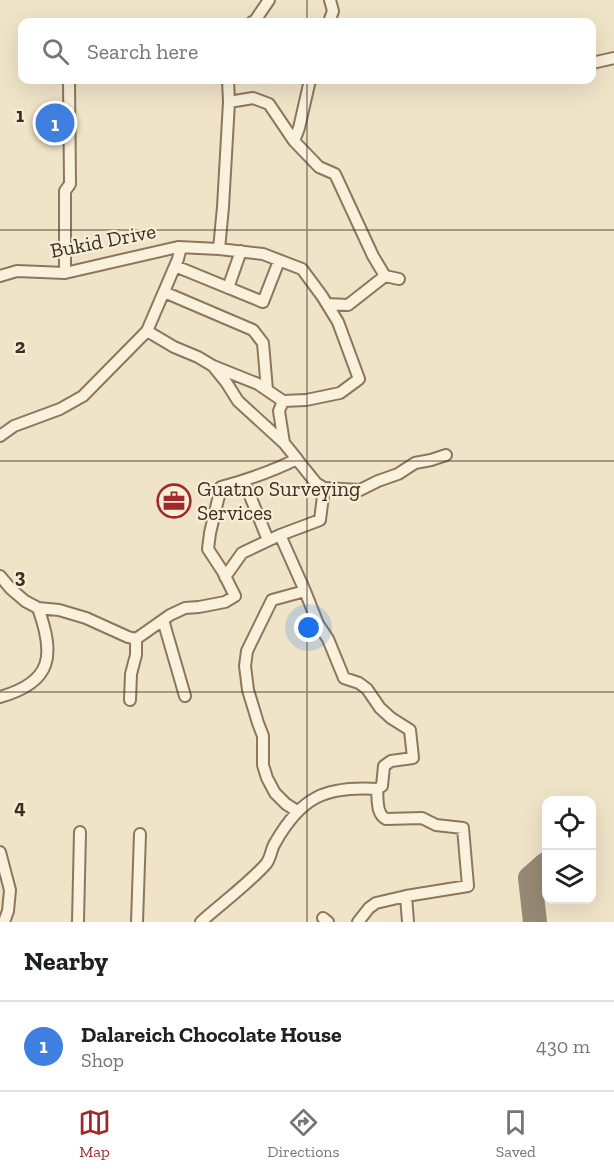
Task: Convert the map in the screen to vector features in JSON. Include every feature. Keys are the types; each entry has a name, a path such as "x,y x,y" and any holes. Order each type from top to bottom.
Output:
{"street":[{"path":"257,18 269,0"},
{"path":"330,0 333,11 330,18"},
{"path":"596,62 614,58"},
{"path":"65,273 65,191 70,184 69,84"},
{"path":"219,249 228,84"},
{"path":"294,141 309,84"},
{"path":"228,102 253,98 269,104 294,141 319,167 335,174 373,256 385,276 399,279"},
{"path":"0,436 14,426 60,409 83,396 147,331 175,266 180,251 178,247"},
{"name":"Bukid Drive","path":"0,276 17,271 65,273 178,247 263,254 302,269 338,322 359,379 340,393 306,400 282,400"},
{"path":"228,288 241,251"},
{"path":"175,266 263,303 279,261"},
{"path":"327,304 348,305 385,276"},
{"path":"164,292 253,330 263,343 267,390"},
{"path":"147,331 213,366 258,384 282,400 279,411 284,443"},
{"path":"213,366 238,401 284,443 316,483 324,488 360,490 398,474 416,463 446,455"},
{"path":"0,576 25,601 38,608 59,610 86,618 136,639 185,608 225,602 235,596 208,549 221,487 282,467 297,459 295,457"},
{"path":"244,481 268,540"},
{"path":"225,577 242,553 268,540 321,520 324,488"},
{"path":"201,922 268,861 274,845 297,811 308,802 343,789 377,789 382,786 384,766 391,761 413,758 410,730 380,708 367,689 359,683 344,678 280,535"},
{"path":"297,811 275,793 267,778 263,765 263,736 248,690 245,666 247,651 272,600 305,591"},
{"path":"0,697 32,684 45,668 48,649 45,629 38,608"},
{"path":"163,620 185,696"},
{"path":"130,700 136,639"},
{"path":"357,922 376,903 468,886 463,828 436,825 422,818 382,818 377,789"},
{"path":"78,922 80,832"},
{"path":"137,922 140,834"},
{"path":"0,852 10,890 8,911 4,922"},
{"path":"406,896 408,922"}],"taxiway":[{"path":"535,922 530,878 542,868"}],"place":[{"name":"Dalareich Chocolate House","path":"55,123"},
{"name":"Guatno Surveying Services","path":"174,501"}]}
